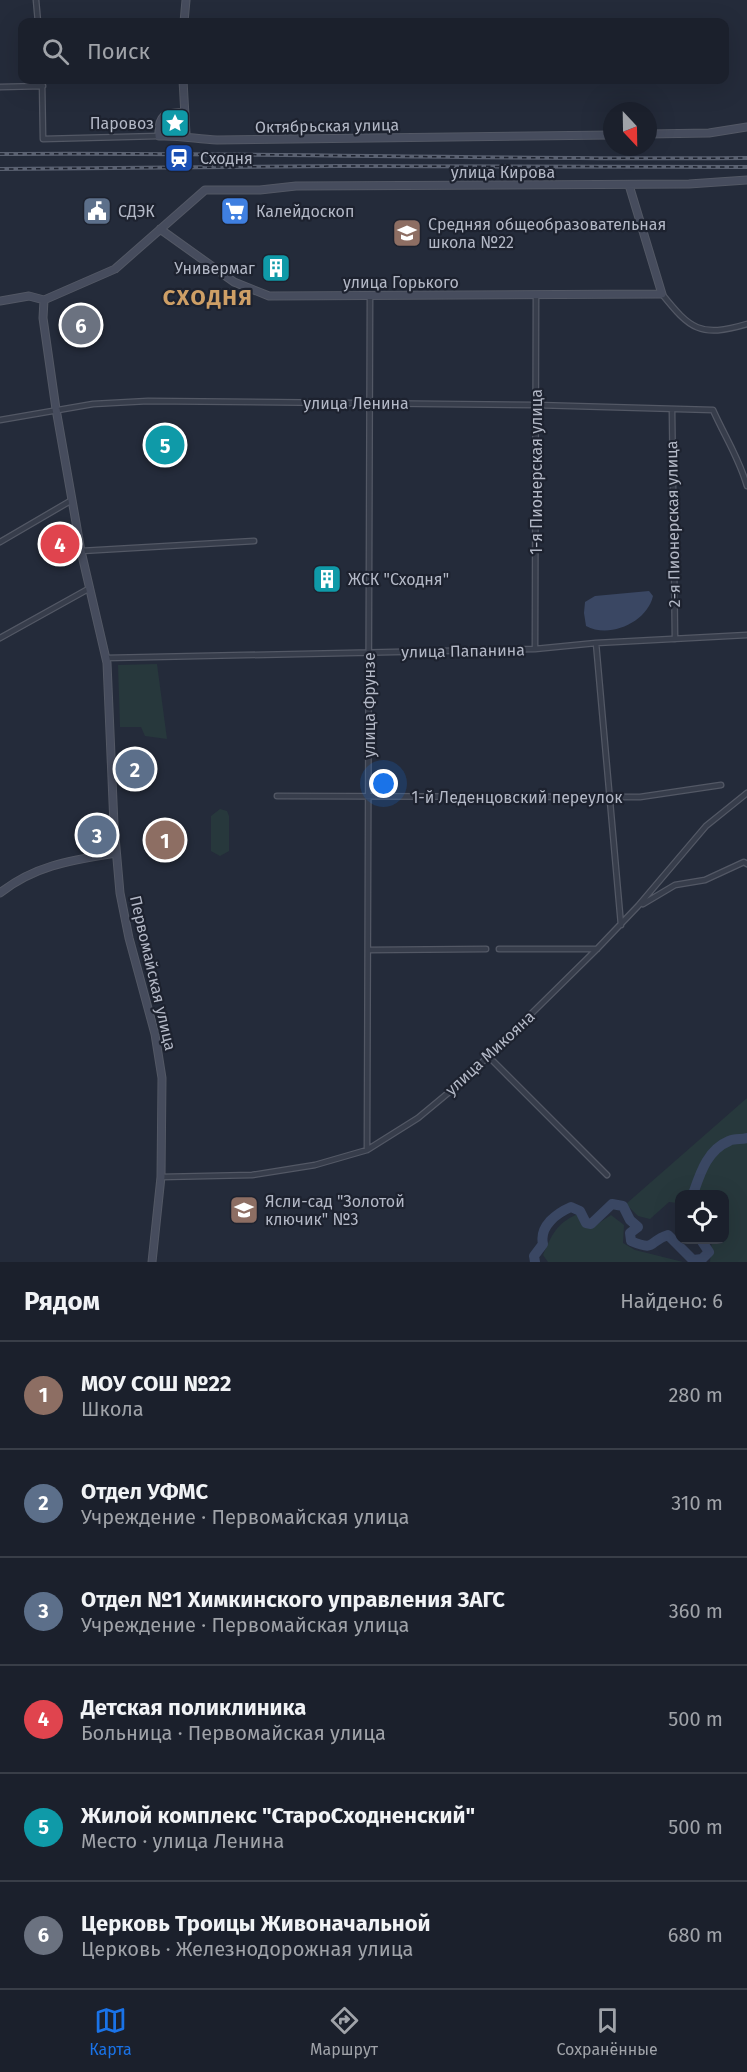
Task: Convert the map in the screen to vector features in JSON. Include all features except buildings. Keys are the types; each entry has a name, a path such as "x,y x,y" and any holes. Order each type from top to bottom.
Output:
{"street":[{"path":"36,0 38,18"},
{"path":"184,18 186,0"},
{"path":"0,87 43,87 43,84"},
{"path":"183,84 186,134"},
{"name":"Октябрьская улица","path":"43,87 44,138 186,134 192,138 217,140 603,135"},
{"path":"159,136 161,116 166,113 184,112"},
{"path":"657,134 709,133 747,127"},
{"name":"улица Кирова","path":"44,300 115,269 205,190 260,190 296,186 629,185 747,180"},
{"path":"629,185 662,294 685,322 705,330 747,324"},
{"name":"улица Горького","path":"160,229 234,282 269,296 662,294"},
{"name":"1-я Пионерская улица","path":"535,649 536,295"},
{"path":"0,301 29,296 44,300"},
{"name":"улица Фрунзе","path":"367,1150 370,296"},
{"name":"Первомайская улица","path":"44,300 43,318 56,410 81,551 106,658 116,853 126,924 159,1051 162,1078 161,1177 152,1262"},
{"name":"улица Ленина","path":"0,420 93,404 148,401 536,405 713,410 729,446 740,459 747,486"},
{"name":"2-я Пионерская улица","path":"672,409 675,639"},
{"path":"0,542 72,500"},
{"path":"81,551 254,541"},
{"path":"0,638 90,588"},
{"name":"улица Папанина","path":"106,658 535,649 596,643 747,635"},
{"path":"596,643 621,925"},
{"name":"1-й Леденцовский переулок","path":"277,796 640,797 721,785"},
{"name":"улица Микояна","path":"161,1177 252,1175 315,1165 367,1150 418,1118 488,1056 621,925 706,825 747,793"},
{"path":"0,893 15,881 39,869 66,861 116,853"},
{"path":"639,906 675,885 705,880 744,862 747,864"},
{"path":"368,950 486,949"},
{"path":"499,949 597,949"},
{"path":"488,1056 607,1175"}],"shaded area":[{"path":"157,664 167,739 145,736 141,727 120,727 118,665"},
{"path":"220,809 227,811 229,816 229,851 220,856 211,851 211,816"},
{"path":"747,1098 747,1262 710,1262 712,1244 729,1244 729,1190 675,1190 675,1203 669,1202 650,1219 638,1216 626,1204"},
{"path":"578,1214 590,1229 611,1215 624,1225 623,1243 635,1250 683,1262 548,1262 543,1255 552,1236 565,1221"}],"water":[{"path":"649,591 653,596 649,605 643,613 626,626 596,630 586,626 585,602 595,596"}],"waterway":[{"name":"Сходня","path":"694,1190 705,1163 715,1150 731,1140 747,1138"},
{"name":"Сходня","path":"535,1262 534,1256 543,1244 542,1237 546,1226 560,1213 571,1207 580,1211 586,1223 591,1224 612,1204 623,1206 630,1220 638,1227 630,1233 631,1241 649,1246 668,1235 675,1242"},
{"name":"Сходня","path":"677,1244 693,1260 702,1259 709,1252 704,1244"}],"railway":[{"path":"0,154 747,158"},
{"path":"0,169 339,166 747,167"}],"place":[{"name":"Паровоз","path":"175,123"},
{"name":"Сходня","path":"179,158"},
{"name":"СДЭК","path":"97,211"},
{"name":"Калейдоскоп","path":"235,211"},
{"name":"Средняя общеобразовательная школа №22","path":"407,233"},
{"name":"Универмаг","path":"276,268"},
{"name":"Церковь Троицы Живоначальной","path":"81,325"},
{"name":"Жилой комплекс \"СтароСходненский\"","path":"165,445"},
{"name":"Детская поликлиника","path":"60,544"},
{"name":"ЖСК \"Сходня\"","path":"327,579"},
{"name":"Отдел УФМС","path":"135,769"},
{"name":"Отдел №1 Химкинского управления ЗАГС","path":"97,835"},
{"name":"МОУ СОШ №22","path":"165,840"},
{"name":"Ясли-сад \"Золотой ключик\" №3","path":"244,1210"}],"district":[{"name":"СХОДНЯ","path":"208,297"}]}
